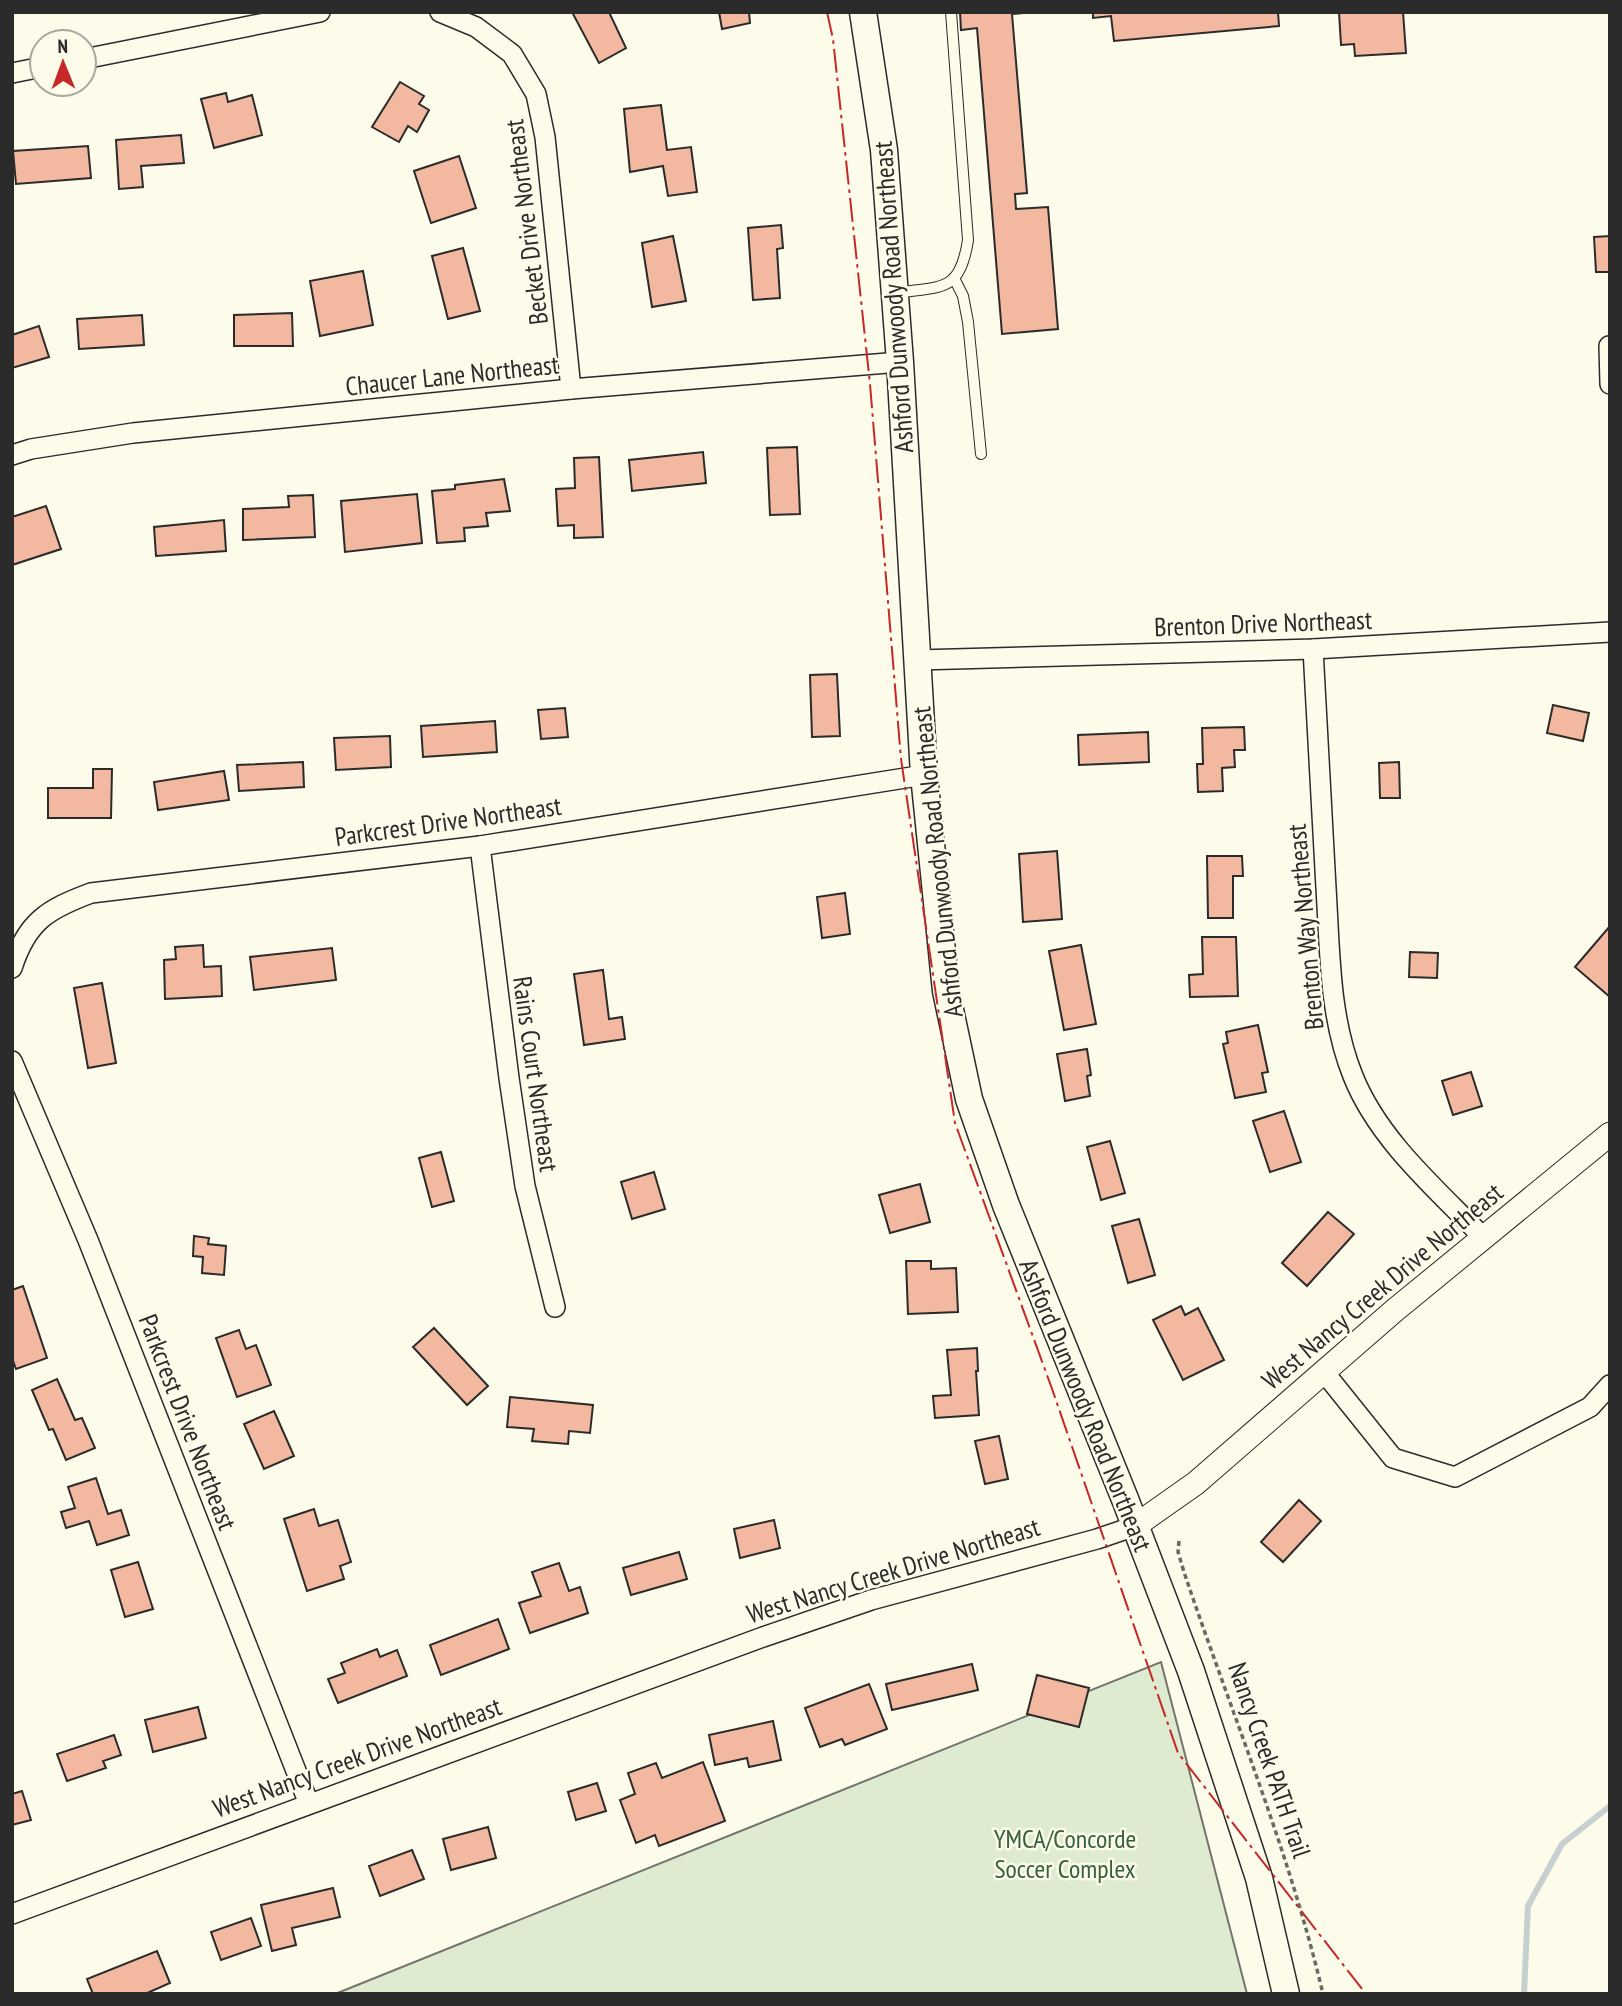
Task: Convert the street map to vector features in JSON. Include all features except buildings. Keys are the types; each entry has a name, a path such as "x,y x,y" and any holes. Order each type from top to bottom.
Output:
{"main road":[{"name":"Ashford Dunwoody Road Northeast","path":"863,12 884,150 900,362 924,775 946,991 969,1099 1006,1205 1191,1671 1259,1878 1285,1994"}],"street":[{"path":"98,56 320,12"},
{"name":"Becket Drive Northeast","path":"440,12 476,27 512,54 537,94 545,137 570,389"},
{"path":"1609,346 1610,384"},
{"name":"Chaucer Lane Northeast","path":"12,455 31,449 133,433 570,389 900,362"},
{"name":"Brenton Drive Northeast","path":"918,660 1313,649 1610,632"},
{"name":"Brenton Way Northeast","path":"1313,649 1331,975 1338,1031 1353,1077 1376,1118 1410,1163 1482,1236"},
{"name":"Parkcrest Drive Northeast","path":"12,968 33,926 55,906 91,893 480,846 924,775"},
{"name":"Rains Court Northeast","path":"480,846 525,1186 555,1307"},
{"name":"Parkcrest Drive Northeast","path":"12,1062 88,1240 309,1804"},
{"name":"West Nancy Creek Drive Northeast","path":"12,1914 763,1637 871,1600 1097,1539 1135,1525 1196,1483 1482,1236 1610,1133"},
{"path":"1324,1372 1393,1458 1455,1477 1590,1407 1610,1385"}],"lane":[{"path":"895,293 945,286 955,280 962,267 968,240 951,12"},
{"path":"955,280 963,296 968,322 981,454"}],"path":[{"name":"Nancy Creek PATH Trail","path":"1179,1541 1178,1552 1184,1572 1308,1931 1323,1994"}],"green space":[{"name":"YMCA/Concorde Soccer Complex","path":"1161,1662 1247,1994 335,1994"}],"waterway":[{"path":"1524,1994 1528,1906 1562,1844 1610,1806"}],"power":[{"path":"827,12 833,39 870,384 901,759 955,1123 1051,1386 1178,1753 1366,1994"}]}
